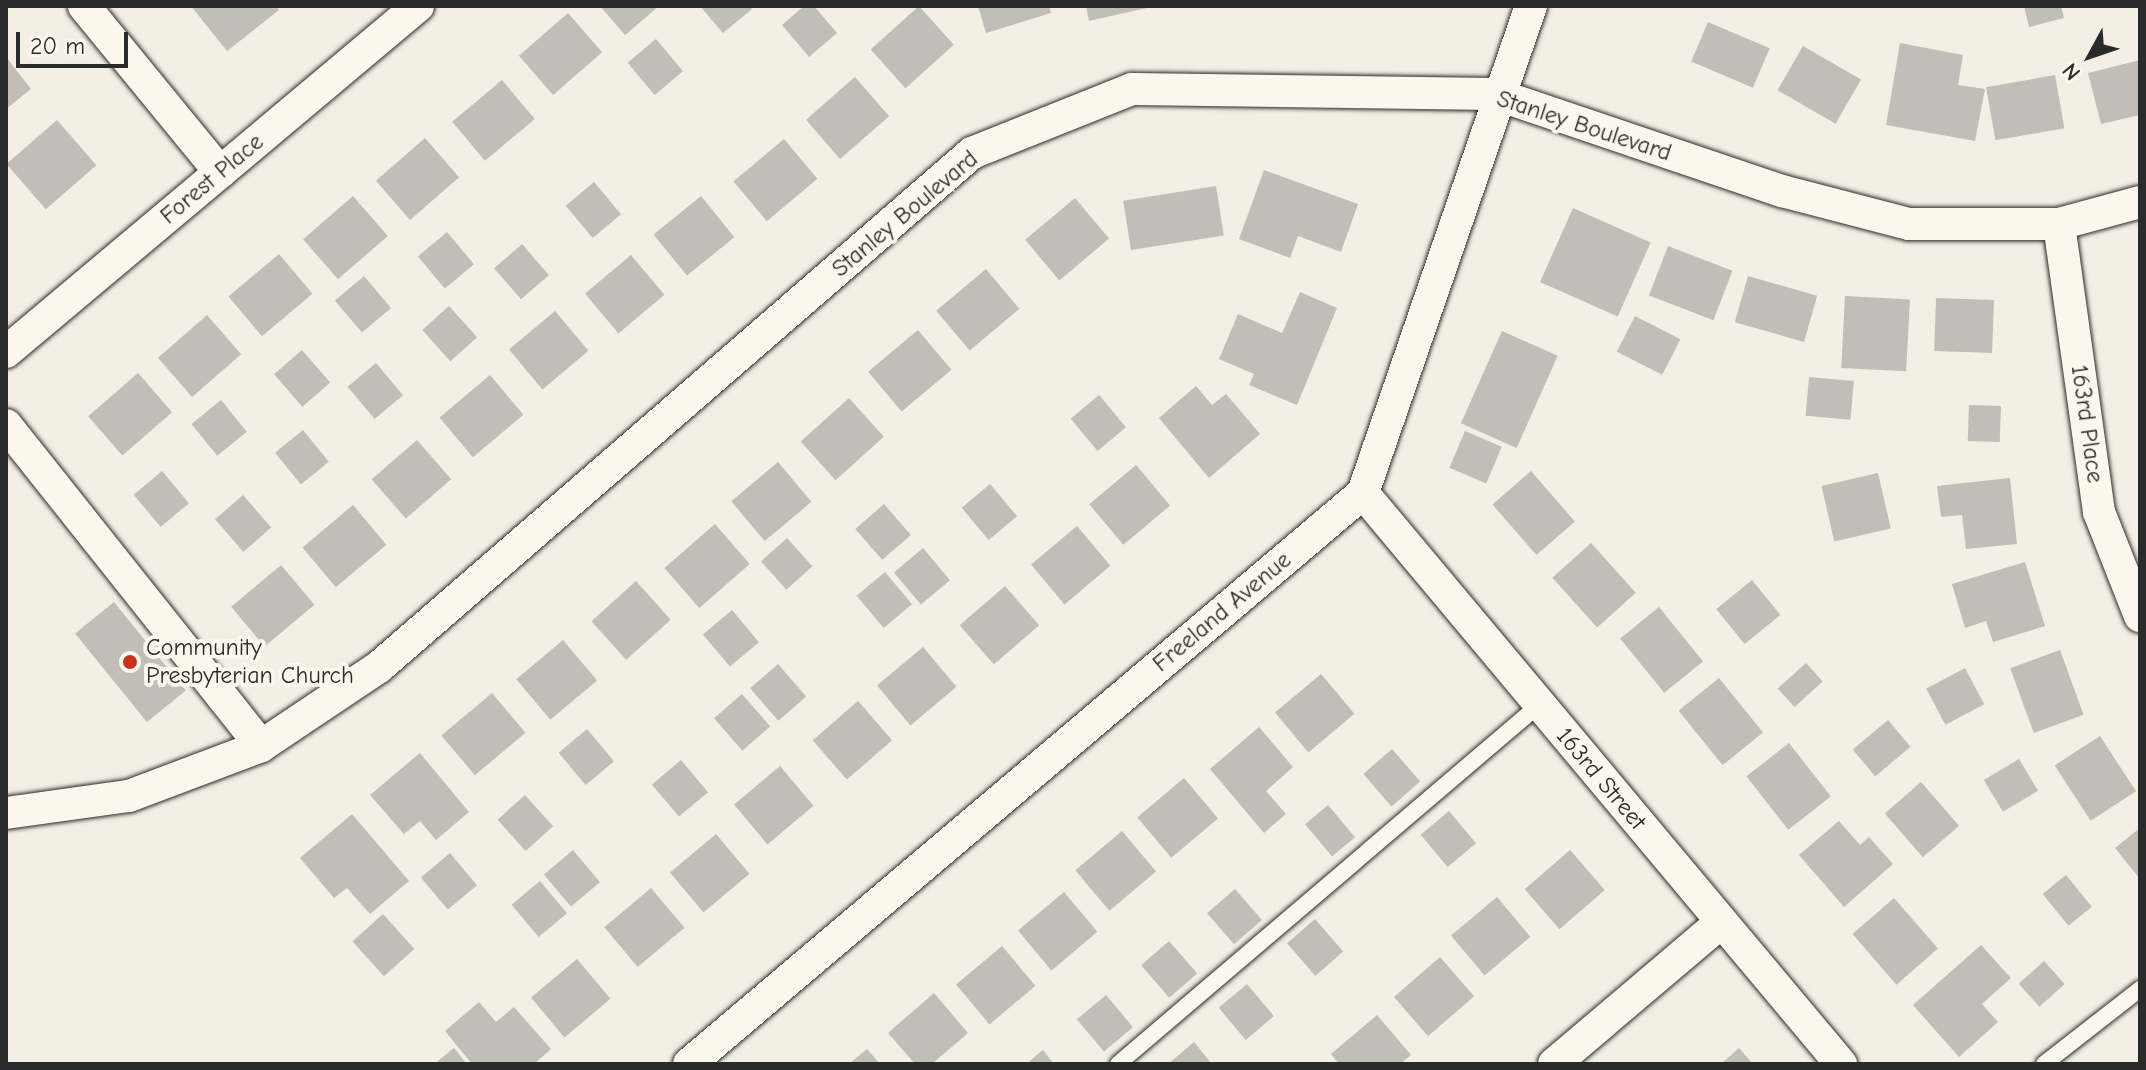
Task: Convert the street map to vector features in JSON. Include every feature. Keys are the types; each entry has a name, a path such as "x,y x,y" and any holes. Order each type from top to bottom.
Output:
{"street":[{"path":"84,6 220,172"},
{"name":"Forest Place","path":"7,348 418,6"},
{"path":"1363,493 1495,94 1531,6"},
{"name":"Stanley Boulevard","path":"6,813 129,796 261,746 379,667 972,153 1132,89 1495,94 1782,191 1909,224 2059,224 2140,202"},
{"name":"163rd Place","path":"2059,224 2099,512 2140,616"},
{"path":"6,425 261,746"},
{"name":"163rd Street","path":"1363,493 1841,1064"},
{"name":"Freeland Avenue","path":"689,1064 1363,493"},
{"path":"1554,1064 1720,923"}],"lane":[{"path":"1118,1064 1539,705"},
{"path":"2044,1064 2140,989"}],"building":[{"path":"191,6 276,6 279,10 227,51"},
{"path":"600,6 659,6 625,35"},
{"path":"700,6 749,6 752,9 723,33"},
{"path":"804,6 814,6 837,33 809,57 782,25"},
{"path":"919,6 954,45 905,88 871,49"},
{"path":"978,6 1049,6 1051,13 986,33"},
{"path":"1086,6 1151,6 1151,7 1089,21"},
{"path":"2024,6 2061,6 2064,18 2029,27"},
{"path":"568,13 602,52 553,95 519,56"},
{"path":"1708,22 1770,48 1753,88 1691,62"},
{"path":"656,39 683,71 655,95 628,63"},
{"path":"1900,43 1963,55 1958,85 1985,89 1975,141 1886,125"},
{"path":"1803,46 1861,80 1836,124 1778,90"},
{"path":"6,57 31,89 6,109"},
{"path":"2140,60 2140,115 2101,124 2088,73"},
{"path":"2055,75 2064,128 1995,140 1986,87"},
{"path":"855,77 889,116 840,159 806,120"},
{"path":"502,80 535,119 485,161 452,122"},
{"path":"57,120 96,165 46,209 6,164"},
{"path":"425,138 459,177 410,220 376,181"},
{"path":"784,139 817,179 767,221 733,181"},
{"path":"1264,170 1358,204 1341,252 1298,236 1290,258 1239,239"},
{"path":"594,182 621,214 593,238 566,206"},
{"path":"1216,186 1224,235 1131,250 1123,201"},
{"path":"353,196 388,236 338,279 303,239"},
{"path":"701,196 734,237 687,276 654,234"},
{"path":"1075,198 1109,239 1059,280 1025,240"},
{"path":"1573,208 1651,243 1618,317 1540,282"},
{"path":"447,232 474,264 445,289 418,256"},
{"path":"522,244 549,275 521,299 494,268"},
{"path":"1668,246 1732,271 1713,320 1649,295"},
{"path":"279,254 312,294 262,336 228,296"},
{"path":"631,255 664,295 618,333 585,294"},
{"path":"986,269 1019,309 970,351 936,311"},
{"path":"364,276 391,308 362,333 335,300"},
{"path":"1748,276 1817,296 1804,342 1735,322"},
{"path":"1300,292 1337,308 1297,405 1249,385 1254,374 1219,359 1238,314 1282,333"},
{"path":"1845,296 1910,299 1906,371 1841,368"},
{"path":"1936,298 1994,300 1992,353 1934,351"},
{"path":"449,306 477,337 450,361 422,330"},
{"path":"555,311 588,351 542,389 509,350"},
{"path":"207,315 241,354 192,397 158,358"},
{"path":"1635,316 1680,339 1662,375 1617,352"},
{"path":"918,330 951,370 902,412 868,372"},
{"path":"1502,331 1558,356 1517,448 1461,423"},
{"path":"302,350 330,382 302,407 274,374"},
{"path":"376,363 403,395 375,419 348,387"},
{"path":"138,373 172,412 122,456 88,416"},
{"path":"490,375 523,415 473,457 439,417"},
{"path":"1809,377 1854,381 1850,420 1806,416"},
{"path":"1196,386 1212,405 1226,394 1260,434 1209,478 1159,418"},
{"path":"1099,395 1126,427 1098,451 1071,419"},
{"path":"849,398 884,437 835,480 801,441"},
{"path":"221,400 247,432 217,456 191,424"},
{"path":"1969,405 2001,406 2000,442 1968,441"},
{"path":"303,430 329,462 301,485 275,453"},
{"path":"1465,431 1502,447 1486,483 1449,468"},
{"path":"417,440 451,479 406,519 372,479"},
{"path":"778,462 811,502 765,541 731,501"},
{"path":"1136,465 1170,506 1123,545 1089,504"},
{"path":"162,471 189,503 161,527 134,495"},
{"path":"1531,471 1575,522 1536,555 1493,504"},
{"path":"1878,473 1891,529 1834,542 1821,486"},
{"path":"2010,478 2017,544 1966,549 1962,515 1941,517 1937,486"},
{"path":"990,484 1017,516 989,540 962,508"},
{"path":"243,495 271,527 243,552 215,519"},
{"path":"884,504 911,535 882,560 855,529"},
{"path":"353,505 386,545 336,587 302,547"},
{"path":"715,524 750,564 699,608 664,568"},
{"path":"1077,526 1110,566 1064,604 1031,565"},
{"path":"787,538 812,566 786,590 761,561"},
{"path":"1591,543 1636,593 1597,628 1552,578"},
{"path":"923,548 950,580 921,605 894,572"},
{"path":"2025,562 2045,626 1993,642 1986,621 1965,628 1952,584"},
{"path":"281,565 314,605 265,647 231,607"},
{"path":"885,572 912,604 884,628 857,596"},
{"path":"1752,580 1780,615 1745,644 1716,609"},
{"path":"636,581 671,620 626,660 591,621"},
{"path":"1005,586 1039,625 994,665 960,625"},
{"name":"Community Presbyterian Church","path":"114,602 186,691 147,722 75,633"},
{"path":"1659,607 1703,661 1664,693 1620,638"},
{"path":"732,610 759,642 730,667 703,634"},
{"path":"563,640 597,681 550,720 516,679"},
{"path":"923,647 956,687 910,725 877,686"},
{"path":"2060,650 2084,715 2034,733 2010,668"},
{"path":"1806,663 1823,682 1794,707 1778,688"},
{"path":"778,664 806,696 778,721 750,688"},
{"path":"1965,668 1984,704 1945,725 1926,689"},
{"path":"1321,674 1354,714 1308,752 1275,713"},
{"path":"1719,678 1763,732 1723,765 1679,711"},
{"path":"492,693 525,733 475,775 441,735"},
{"path":"742,694 770,726 742,751 714,718"},
{"path":"858,701 892,740 847,780 813,740"},
{"path":"1888,720 1910,747 1875,776 1853,750"},
{"path":"1259,727 1293,767 1266,791 1286,814 1264,833 1210,769"},
{"path":"587,729 614,761 586,785 559,753"},
{"path":"2100,736 2136,791 2091,821 2055,765"},
{"path":"1789,743 1831,797 1788,830 1746,776"},
{"path":"1392,749 1420,781 1392,806 1363,774"},
{"path":"420,753 469,812 436,840 420,821 404,834 370,795"},
{"path":"2019,759 2038,791 2003,812 1984,780"},
{"path":"681,760 708,792 679,817 652,784"},
{"path":"780,766 813,806 767,844 734,805"},
{"path":"1184,778 1218,819 1171,858 1137,817"},
{"path":"1921,782 1959,826 1923,857 1885,813"},
{"path":"525,795 553,826 526,851 498,820"},
{"path":"1328,805 1355,837 1332,856 1305,824"},
{"path":"1449,811 1476,843 1448,867 1421,835"},
{"path":"352,814 409,881 370,914 347,888 334,898 300,858"},
{"path":"1839,821 1860,845 1869,837 1893,864 1844,907 1799,855"},
{"path":"2140,828 2140,879 2115,848"},
{"path":"1122,831 1156,872 1109,911 1075,870"},
{"path":"716,834 749,874 703,912 670,873"},
{"path":"573,850 600,882 571,907 544,874"},
{"path":"1570,850 1605,890 1559,929 1525,889"},
{"path":"450,853 477,885 448,910 421,877"},
{"path":"2066,875 2092,907 2068,926 2043,894"},
{"path":"540,881 567,913 539,937 512,905"},
{"path":"651,888 684,928 638,967 604,927"},
{"path":"1235,889 1262,920 1234,944 1207,913"},
{"path":"1064,892 1097,932 1051,970 1018,931"},
{"path":"1497,897 1530,937 1484,975 1451,936"},
{"path":"1894,898 1938,949 1896,985 1852,934"},
{"path":"383,914 414,949 384,976 353,941"},
{"path":"1315,919 1343,951 1315,976 1287,943"},
{"path":"1169,941 1197,973 1169,998 1141,965"},
{"path":"1981,945 2011,978 1982,1004 1998,1022 1959,1057 1913,1005"},
{"path":"1002,946 1035,986 989,1024 956,985"},
{"path":"1440,957 1474,996 1428,1036 1394,997"},
{"path":"577,959 610,999 564,1037 531,998"},
{"path":"2044,961 2065,984 2039,1007 2019,984"},
{"path":"1247,984 1274,1016 1246,1040 1219,1008"},
{"path":"934,993 968,1033 932,1064 915,1064 888,1033"},
{"path":"1106,995 1133,1027 1104,1052 1077,1019"},
{"path":"479,1002 496,1022 514,1007 551,1049 534,1064 472,1064 445,1031"},
{"path":"1377,1015 1411,1055 1400,1064 1339,1064 1331,1054"},
{"path":"1194,1042 1212,1064 1168,1064"},
{"path":"454,1048 467,1064 434,1064"},
{"path":"1739,1048 1753,1064 1721,1064"},
{"path":"867,1049 880,1064 849,1064"},
{"path":"1043,1050 1054,1064 1026,1064"}],"place":[{"name":"Community Presbyterian Church","path":"130,662"}]}
